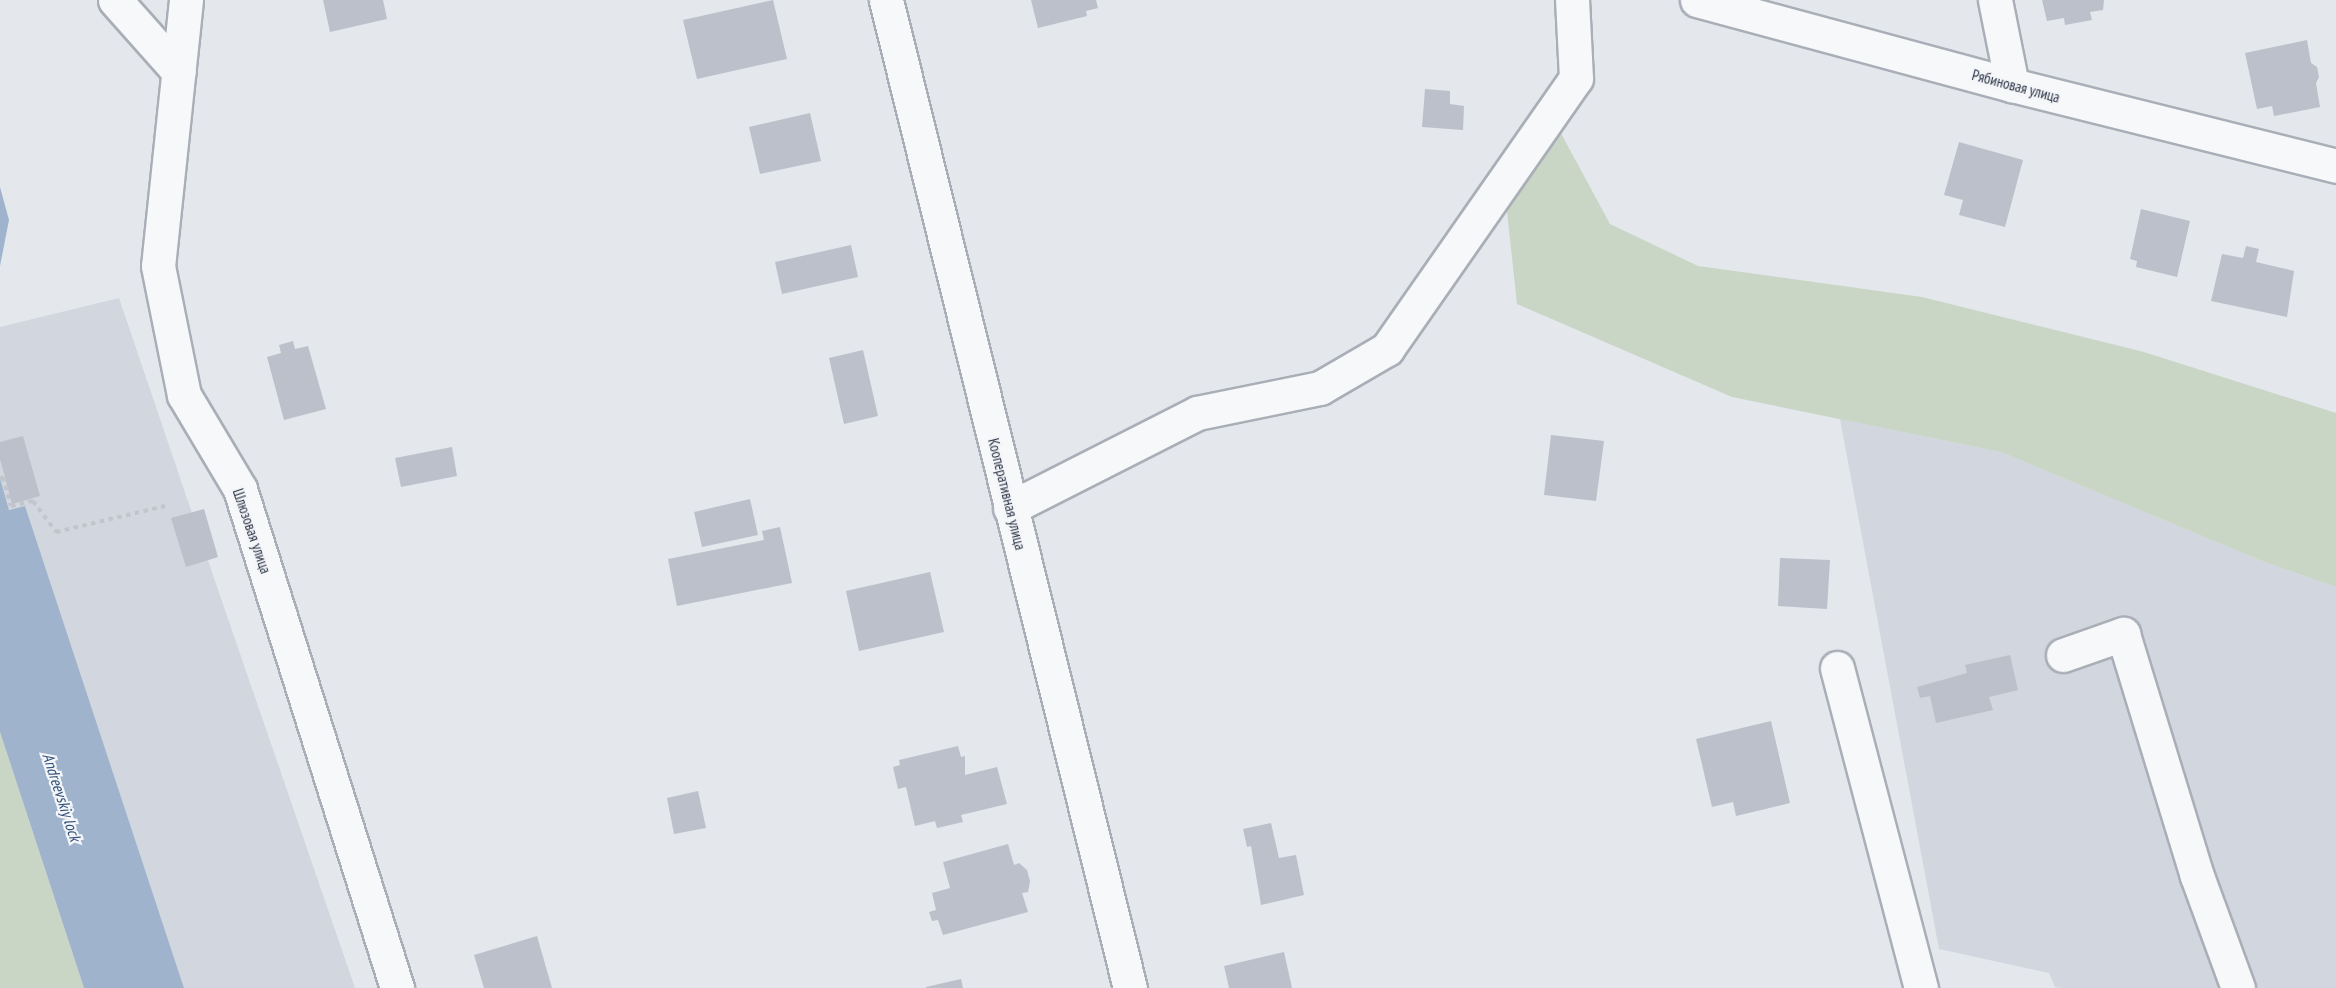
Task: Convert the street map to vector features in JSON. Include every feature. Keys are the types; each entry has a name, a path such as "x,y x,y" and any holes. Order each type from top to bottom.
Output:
{"street":[{"path":"115,0 179,72"},
{"name":"Шлюзовая улица","path":"186,0 158,266 184,395 240,489 397,988"},
{"name":"Кооперативная улица","path":"886,0 1010,508 1131,988"},
{"path":"1010,508 1197,413 1320,388 1387,349 1576,78 1572,0"},
{"name":"Рябиновая улица","path":"1697,0 2012,85 2336,166"},
{"path":"1995,0 2012,85"},
{"path":"2063,655 2123,634 2197,876 2238,988"},
{"path":"1838,668 1921,988"}],"path":[{"path":"0,478 3,477 11,506 33,501 56,532 165,506"}],"shaded area":[{"path":"119,298 355,988 184,988 25,507 9,510 0,478 0,327"},
{"path":"1840,419 2001,452 2262,561 2336,587 2336,988 2060,988 2055,987 2049,973 1939,949"}],"green space":[{"path":"1557,126 1610,224 1698,266 1922,297 2144,352 2336,413 2336,587 2262,561 2001,452 1732,397 1517,304 1504,184"},
{"path":"0,732 84,988 0,988"}],"water":[{"path":"0,187 9,220 0,266"},
{"name":"Andreevskiy lock","path":"0,478 9,510 25,506 184,988 84,988 0,732"}],"building":[{"path":"323,0 383,0 387,19 330,32"},
{"path":"773,0 787,59 697,79 683,20"},
{"path":"1031,0 1096,0 1098,8 1086,11 1087,16 1038,28"},
{"path":"2042,0 2104,0 2103,10 2090,12 2092,20 2065,25 2064,18 2047,21"},
{"path":"2307,40 2311,63 2317,67 2319,77 2316,83 2320,107 2274,116 2272,106 2257,109 2245,53"},
{"path":"1425,89 1450,91 1450,104 1464,106 1463,130 1422,127"},
{"path":"810,113 821,161 760,174 749,127"},
{"path":"1959,142 2023,160 2005,227 1959,215 1963,200 1944,195"},
{"path":"2141,209 2190,221 2177,277 2136,267 2137,261 2130,259"},
{"path":"851,245 858,277 782,294 775,262"},
{"path":"2246,246 2259,249 2256,262 2294,271 2287,317 2211,301 2222,254 2243,258"},
{"path":"293,341 295,349 308,346 326,409 284,420 267,357 281,353 279,345"},
{"path":"863,350 878,416 844,424 829,358"},
{"path":"1551,435 1604,441 1596,501 1544,495"},
{"path":"23,436 40,496 12,504 0,459 0,442"},
{"path":"452,447 457,476 401,487 395,458"},
{"path":"750,499 758,535 702,547 694,512"},
{"path":"204,509 218,557 186,567 171,518"},
{"path":"780,527 792,583 677,606 668,559 764,540 762,531"},
{"path":"1780,558 1830,560 1827,609 1778,606"},
{"path":"930,572 944,632 859,651 846,591"},
{"path":"2010,655 2018,690 1989,697 1993,710 1936,723 1930,696 1920,698 1917,687 1967,673 1965,665"},
{"path":"1771,721 1790,803 1736,816 1733,802 1712,807 1696,739"},
{"path":"958,746 961,757 965,756 965,775 997,767 1007,804 961,815 963,822 937,828 935,821 915,826 906,787 898,789 893,767 900,765 899,760"},
{"path":"698,791 706,828 674,834 667,798"},
{"path":"1271,823 1279,858 1296,855 1304,895 1261,905 1251,846 1247,847 1243,829"},
{"path":"1008,844 1014,865 1019,863 1027,870 1030,881 1028,892 1022,893 1028,912 943,935 938,920 932,921 929,912 936,910 932,893 950,888 943,862"},
{"path":"537,936 552,988 484,988 474,955"},
{"path":"1284,952 1292,988 1229,988 1224,966"},
{"path":"961,979 963,988 926,988 926,987"}]}
